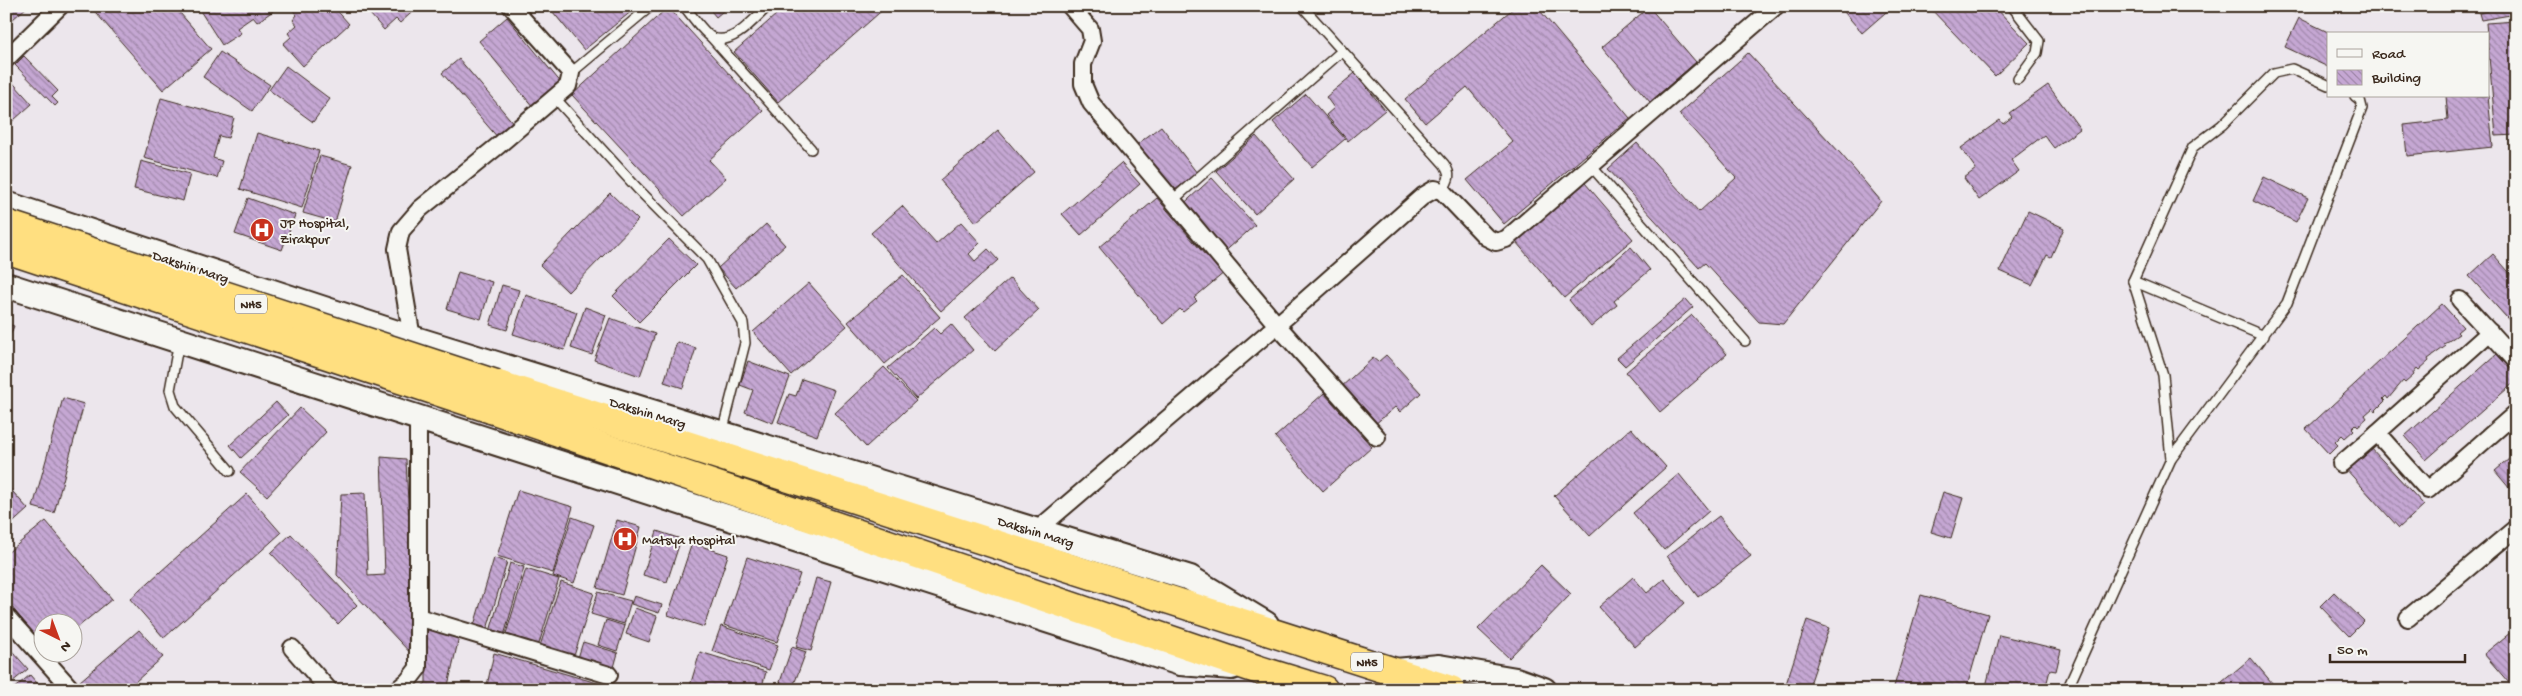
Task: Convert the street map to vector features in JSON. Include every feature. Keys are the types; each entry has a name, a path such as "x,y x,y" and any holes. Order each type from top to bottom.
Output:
{"highway":[{"name":"Dakshin Marg","path":"6,224 1314,688"},
{"name":"Dakshin Marg","path":"6,249 1283,634 1451,690"}],"street":[{"path":"6,59 60,6"},
{"path":"412,338 397,249 401,231 420,208 568,86 571,73 511,6"},
{"path":"1070,6 1090,29 1092,41 1083,64 1083,84 1091,103 1277,325 1377,437"},
{"path":"1036,531 1277,325 1423,196 1435,189 1442,191 1486,238 1496,242 1506,239 1776,6"},
{"name":"Dakshin Marg","path":"6,204 412,338 1190,578 1283,634"},
{"path":"187,344 214,273"},
{"name":"Dakshin Marg","path":"6,285 1180,663 1259,670"},
{"path":"2460,300 2516,361"},
{"path":"2342,464 2490,332"},
{"path":"2377,433 2428,490 2516,413"},
{"path":"397,690 408,681 418,668 418,418"},
{"path":"2408,618 2516,528"},
{"path":"6,616 72,690"},
{"path":"418,617 609,675"},
{"path":"292,648 329,690"},
{"path":"1396,672 1439,667 1516,680 1544,690"}],"lane":[{"path":"571,73 650,6"},
{"path":"684,6 811,149"},
{"path":"712,38 725,40 735,35 768,6"},
{"path":"1302,6 1444,164 1450,172 1449,180 1442,191"},
{"path":"2012,6 2039,41 2037,52 2018,79"},
{"path":"1173,200 1342,51"},
{"path":"2171,459 2163,375 2133,281 2193,147 2222,125 2274,73 2292,69 2327,84"},
{"path":"555,98 637,188 707,259 743,323 745,342 722,435"},
{"path":"2067,690 2171,459 2287,303 2362,108 2358,98"},
{"path":"1591,166 1745,341"},
{"path":"2133,281 2264,336"},
{"path":"187,344 170,390 175,406 230,471"}],"building":[{"path":"6,6 26,6 27,7 6,25"},
{"path":"90,6 174,6 211,49 163,90"},
{"path":"197,6 270,6 273,11 257,22 253,17 237,28 241,33 222,45"},
{"path":"289,6 333,6 349,24 303,66 283,44 291,37 288,33 297,25 293,20 297,15"},
{"path":"363,6 419,6 400,23 396,19 384,30"},
{"path":"548,6 638,6 584,50"},
{"path":"707,6 729,6 716,17"},
{"path":"786,6 887,6 778,102 734,52"},
{"path":"1516,6 1536,6 1630,118 1504,224 1467,180 1513,142 1467,87 1425,123 1405,99"},
{"path":"1731,6 1740,6 1735,11"},
{"path":"1839,6 1893,6 1862,33"},
{"path":"1928,6 1994,6 2029,43 1995,76"},
{"path":"2278,6 2303,6 2295,13"},
{"path":"2487,6 2516,6 2516,14 2481,20 2479,13 2488,11"},
{"path":"668,7 763,111 709,160 726,178 684,216 572,95"},
{"path":"1649,7 1696,62 1650,102 1602,47"},
{"path":"507,17 562,84 533,107 479,41"},
{"path":"2299,18 2328,32 2327,67 2285,47"},
{"path":"2516,21 2516,135 2496,136 2490,68 2490,32 2487,32 2486,23"},
{"path":"220,52 270,85 252,111 203,77"},
{"path":"1748,53 1841,154 1881,201 1783,324 1759,322 1705,263 1699,268 1608,169 1637,143 1699,212 1736,178 1679,114"},
{"path":"24,56 58,91 52,97 58,103 55,106 15,65"},
{"path":"459,59 515,125 499,139 442,73"},
{"path":"286,66 330,99 313,122 269,90"},
{"path":"1355,73 1385,110 1348,141 1326,115 1334,108 1326,97"},
{"path":"6,75 32,104 6,127"},
{"path":"2048,85 2080,129 2054,148 2044,135 2011,160 2019,171 1979,200 1964,178 1976,169 1961,148 2000,120 2003,124 2012,117 2009,113"},
{"path":"1306,94 1345,139 1312,167 1273,122"},
{"path":"161,98 234,118 228,138 219,136 213,158 222,161 217,178 144,158"},
{"path":"2446,98 2488,98 2493,147 2407,156 2404,125 2448,120"},
{"path":"1161,126 1197,173 1171,193 1135,146"},
{"path":"998,130 1034,172 976,222 940,180"},
{"path":"257,133 319,151 302,208 240,189"},
{"path":"1256,136 1294,179 1255,214 1216,171"},
{"path":"320,156 352,165 335,222 303,213"},
{"path":"141,161 190,174 183,201 134,189"},
{"path":"1121,163 1140,184 1081,235 1062,214"},
{"path":"2264,177 2308,198 2296,222 2253,201"},
{"path":"1212,178 1255,225 1221,255 1179,208"},
{"path":"1585,183 1633,239 1564,298 1516,242"},
{"path":"610,193 638,220 568,292 540,265"},
{"path":"248,198 295,215 282,250 235,234"},
{"path":"1157,198 1205,255 1209,253 1225,272 1194,298 1197,301 1183,312 1180,309 1163,324 1099,247"},
{"path":"902,206 936,244 961,222 980,243 969,254 975,261 988,249 998,260 941,311 871,233"},
{"path":"2028,211 2064,228 2051,257 2047,255 2032,285 2000,271"},
{"path":"766,224 785,245 736,288 718,268"},
{"path":"669,239 696,265 639,322 613,296"},
{"path":"1631,247 1650,270 1614,301 1617,305 1591,327 1569,300"},
{"path":"2493,254 2516,280 2516,328 2469,276"},
{"path":"458,272 492,282 481,319 447,309"},
{"path":"903,275 940,317 885,364 848,322"},
{"path":"1010,278 1039,310 995,351 965,318"},
{"path":"809,283 847,326 791,375 753,332"},
{"path":"502,285 519,290 507,330 490,325"},
{"path":"526,295 577,312 564,350 513,334"},
{"path":"1686,299 1693,307 1625,366 1617,358"},
{"path":"2442,304 2463,327 2457,332 2459,334 2444,344 2446,346 2428,359 2429,361 2419,370 2417,368 2413,373 2414,375 2405,383 2403,381 2388,399 2386,396 2383,399 2385,401 2375,411 2373,408 2365,415 2367,418 2358,426 2356,424 2352,428 2354,430 2345,438 2342,435 2335,442 2338,445 2329,454 2306,429"},
{"path":"585,307 606,315 592,355 571,348"},
{"path":"1692,315 1727,354 1660,412 1626,372"},
{"path":"610,318 655,334 640,376 594,360"},
{"path":"6,323 14,326 6,345"},
{"path":"951,324 973,350 916,399 888,368 934,328 940,334"},
{"path":"677,342 696,348 683,388 664,382"},
{"path":"2497,354 2516,375 2516,381 2426,460 2405,436"},
{"path":"1386,355 1421,393 1400,412 1395,407 1374,425 1340,388 1373,358 1378,362"},
{"path":"748,361 790,377 773,423 745,412 753,390 740,385"},
{"path":"884,367 916,401 866,447 835,413"},
{"path":"802,379 834,390 817,436 778,422 789,394 796,396"},
{"path":"1324,393 1372,447 1323,491 1275,437"},
{"path":"63,398 84,404 54,513 33,507"},
{"path":"276,402 288,415 241,458 230,445"},
{"path":"300,408 326,432 267,496 240,472"},
{"path":"2516,423 2516,434 2510,428"},
{"path":"1631,428 1666,467 1590,536 1554,496"},
{"path":"2369,446 2424,505 2399,528 2345,468"},
{"path":"2516,453 2516,495 2515,495 2495,471"},
{"path":"381,457 406,459 415,658 337,575 341,494 365,493 368,576 385,575"},
{"path":"1679,474 1709,511 1664,550 1633,513"},
{"path":"6,484 28,509 6,529"},
{"path":"518,490 573,507 553,573 497,556"},
{"path":"1943,492 1963,498 1951,538 1931,532"},
{"path":"247,494 281,533 164,638 130,599"},
{"path":"1719,516 1751,556 1698,597 1667,556"},
{"path":"572,517 594,525 574,583 553,576"},
{"path":"617,520 641,527 622,595 597,588"},
{"path":"46,521 112,599 82,624 82,614 32,614 32,632 6,600 6,554"},
{"path":"657,531 681,539 667,582 643,575"},
{"path":"291,534 357,605 338,624 271,553"},
{"path":"692,543 728,555 704,627 668,615"},
{"path":"747,557 800,574 777,642 724,625"},
{"path":"494,558 507,562 486,633 473,629"},
{"path":"510,563 524,567 503,639 489,635"},
{"path":"1541,565 1571,594 1509,658 1478,629"},
{"path":"526,569 559,579 537,650 504,640"},
{"path":"1633,577 1647,593 1664,579 1685,603 1635,647 1599,607"},
{"path":"816,578 831,582 811,651 796,647"},
{"path":"561,582 594,593 573,659 539,649"},
{"path":"598,592 631,601 624,624 591,614"},
{"path":"2334,592 2364,621 2349,636 2320,606"},
{"path":"1921,595 1988,614 1966,690 1893,690"},
{"path":"634,596 662,605 659,613 631,604"},
{"path":"635,608 657,616 649,642 626,634"},
{"path":"606,620 625,626 617,651 598,645"},
{"path":"1807,620 1829,628 1808,690 1784,690"},
{"path":"721,626 778,645 769,670 712,651"},
{"path":"2516,628 2516,690 2515,690 2484,654"},
{"path":"426,629 459,637 447,690 417,690 426,683"},
{"path":"139,630 163,657 126,690 86,690 79,682"},
{"path":"1999,635 2061,650 2056,671 2050,670 2045,690 1985,690"},
{"path":"583,642 618,653 613,671 577,661"},
{"path":"6,644 28,669 6,687"},
{"path":"792,647 806,652 793,687 780,682"},
{"path":"700,652 766,672 761,690 704,690 690,686"},
{"path":"494,653 607,686 603,690 486,690"},
{"path":"2251,658 2278,690 2229,690 2222,682"},
{"path":"30,675 43,690 12,690"}],"place":[{"name":"JP Hospital, Zirakpur","path":"262,230"},
{"name":"Matsya Hospital","path":"625,539"}]}
